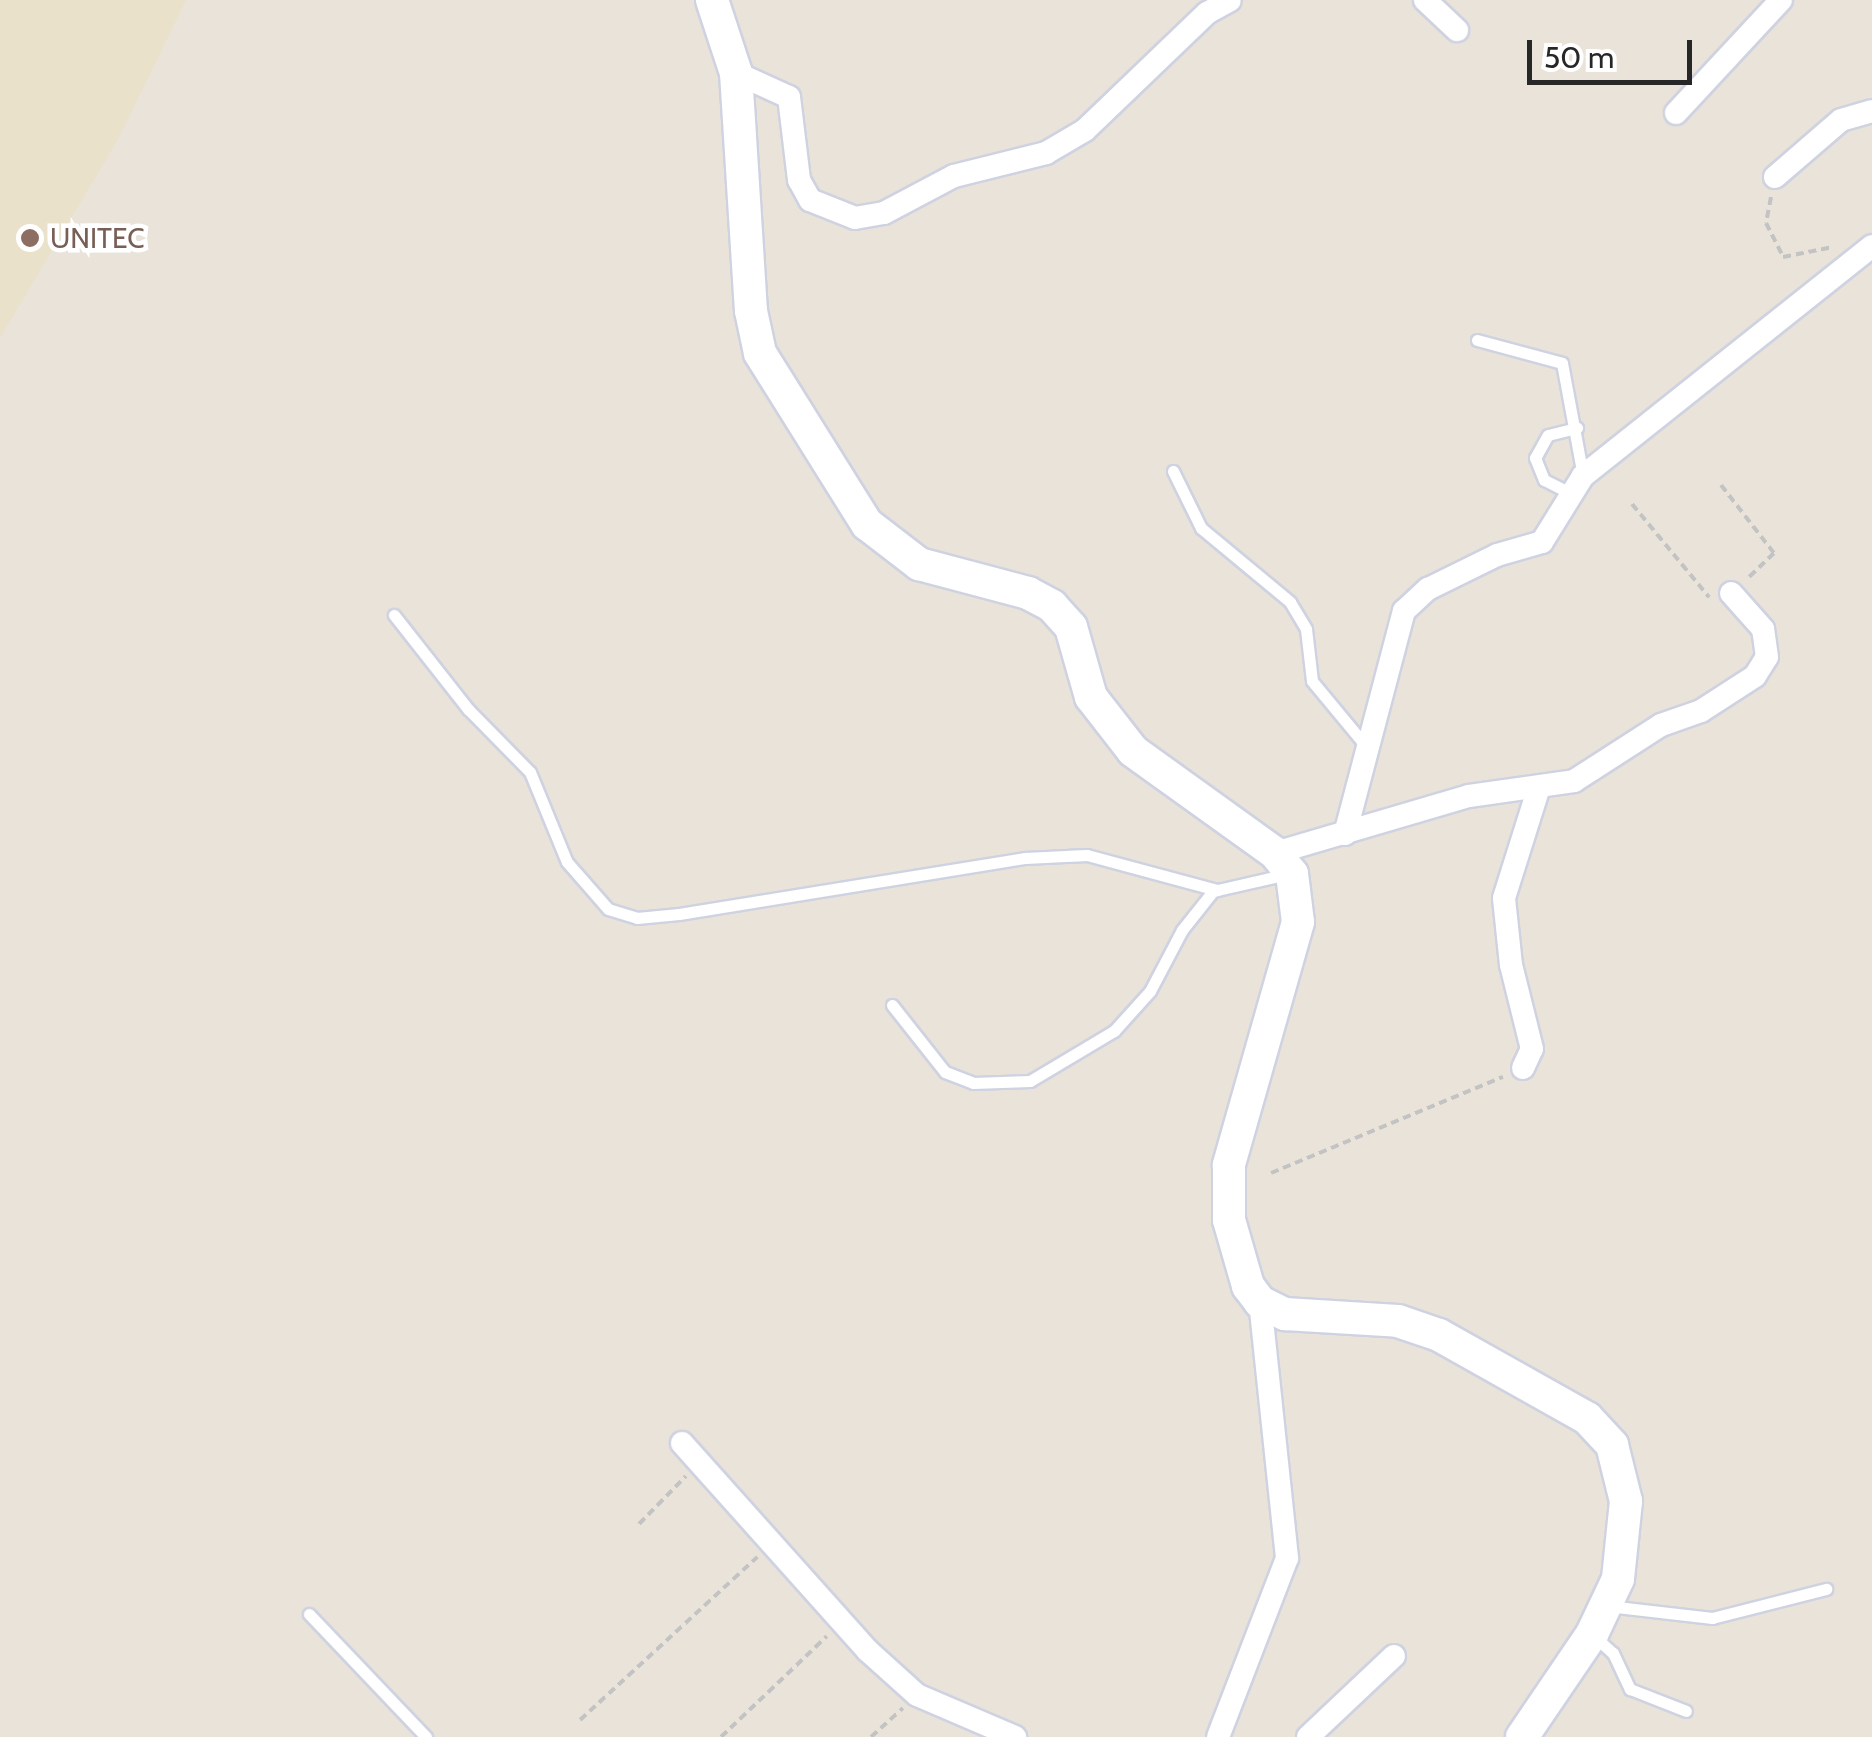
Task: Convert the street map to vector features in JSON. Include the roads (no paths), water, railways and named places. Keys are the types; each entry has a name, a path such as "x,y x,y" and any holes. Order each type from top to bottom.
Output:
{"street":[{"path":"712,0 736,73 751,311 760,353 867,524 920,564 1028,592 1052,606 1071,627 1091,697 1133,752 1284,864 1298,922 1227,1192 1238,1260 1260,1302 1287,1558 1218,1737"},
{"path":"736,73 789,97 798,180 810,200 855,218 884,213 954,176 1046,153 1086,130 1207,13 1230,0"},
{"path":"1426,0 1457,30"},
{"path":"1676,113 1781,0"},
{"path":"1775,177 1841,120 1872,111"},
{"path":"1344,834 1404,612 1446,580 1542,542 1555,530 1576,484 1872,246"},
{"path":"1284,864 1344,834 1469,796 1574,780 1607,764 1661,726 1701,711 1755,676 1768,641 1731,593"},
{"path":"1523,1068 1532,1049 1511,965 1504,898 1539,787"},
{"path":"1260,1302 1285,1314 1398,1321 1439,1335 1587,1418 1612,1445 1624,1472 1618,1579 1600,1620 1522,1737"},
{"path":"682,1443 842,1622 917,1695 1015,1737"},
{"path":"1308,1737 1394,1656"}],"lane":[{"path":"1478,340 1562,363 1577,428 1576,484 1544,480 1535,458 1548,435 1577,428"},
{"path":"1172,472 1202,528 1290,602 1306,629 1312,681 1366,746"},
{"path":"394,615 468,710 530,772 567,862 608,909 637,918 678,914 1025,858 1088,854 1216,890"},
{"path":"892,1005 945,1072 973,1083 1030,1080 1114,1031 1150,991 1198,905 1216,890 1284,864"},
{"path":"1686,1712 1630,1689 1600,1620 1712,1618 1826,1589"},
{"path":"309,1614 426,1737"}],"place":[{"name":"UNITEC","path":"30,238"}]}
